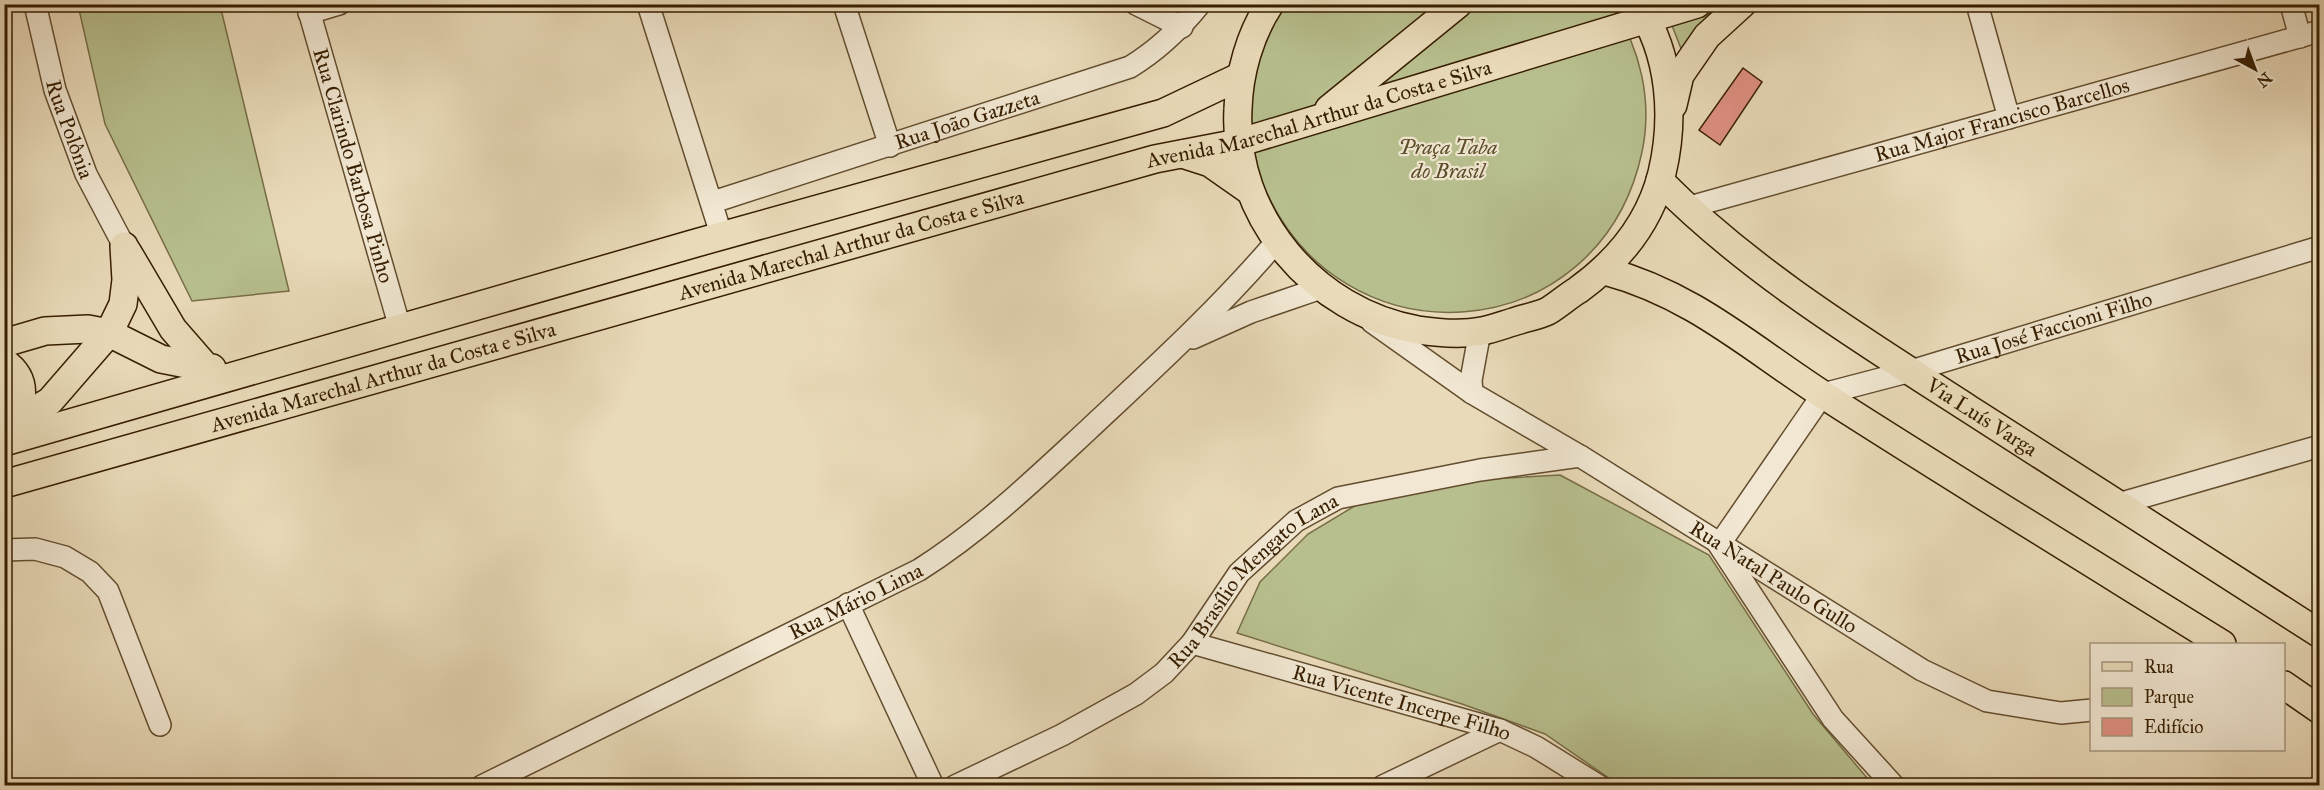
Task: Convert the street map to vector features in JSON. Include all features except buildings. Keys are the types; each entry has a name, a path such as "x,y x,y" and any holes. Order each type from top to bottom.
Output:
{"main road":[{"path":"1270,4 1251,41 1241,76 1237,120 1238,143 1250,191 1276,242 1321,288 1357,311 1397,326 1428,331 1480,331 1547,311 1605,271 1628,244 1646,214 1660,181 1667,150 1670,118 1680,75 1707,36 1742,4"},
{"path":"1318,117 1458,4"},
{"name":"Avenida Marechal Arthur da Costa e Silva","path":"4,484 1155,159 1238,143 1642,12 1697,4"},
{"path":"1642,12 1664,67 1670,118"},
{"name":"Avenida Marechal Arthur da Costa e Silva","path":"6,433 255,372 400,327 1163,113 1241,76"},
{"path":"1182,154 1210,163 1250,191"},
{"name":"Via Luís Varga","path":"1660,181 1686,208 1750,262 1911,371 2319,634"},
{"path":"696,243 708,284"},
{"path":"6,433 50,401 109,333 123,304 126,279 124,246"},
{"path":"124,246 173,329 207,368"},
{"path":"1605,271 1643,281 1696,308 1823,394 2219,643"},
{"path":"4,344 45,331 73,329 109,333 161,359 207,368 255,372"},
{"path":"4,362 13,368 22,387 21,409 6,433"},
{"path":"2285,686 2319,710"}],"street":[{"name":"Rua Polônia","path":"35,4 55,90 78,153 86,174 124,246"},
{"path":"308,9 339,4"},
{"path":"648,4 723,237"},
{"path":"844,4 890,146"},
{"path":"1136,4 1182,27"},
{"name":"Rua João Gazzeta","path":"713,202 1130,67 1155,52 1182,27 1200,4"},
{"path":"1977,4 2008,118"},
{"path":"2291,4 2310,34"},
{"name":"Rua Clarindo Barbosa Pinho","path":"308,9 400,327"},
{"name":"Rua Major Francisco Barcellos","path":"1686,208 2310,34"},
{"name":"Rua Mário Lima","path":"482,786 919,570 956,547 991,519 1181,344 1276,242"},
{"name":"Rua José Faccioni Filho","path":"1823,394 1911,371 2319,247"},
{"name":"Rua Mário Lima","path":"1181,344 1251,312 1321,288"},
{"name":"Rua Natal Paulo Gullo","path":"1357,311 1472,393 1580,456 1922,670 1987,701 2061,713 2090,710"},
{"path":"1472,393 1480,331"},
{"path":"1823,394 1719,545 1833,718 1894,786"},
{"path":"2118,504 2319,446"},
{"name":"Rua Brasílio Mengato Lana","path":"955,786 1062,735 1136,694 1164,673 1192,643 1239,573 1296,521 1338,498 1480,470 1580,456"},
{"path":"4,550 35,549 65,557 90,572 108,591 160,725"},
{"path":"848,604 933,786"},
{"name":"Rua Vicente Incerpe Filho","path":"1192,643 1500,730 1536,747 1599,786"},
{"path":"1383,786 1500,730"}],"green space":[{"path":"78,5 220,5 289,291 192,301 105,124"},
{"name":"Praça Taba do Brasil","path":"1285,5 1612,5 1637,57 1642,75 1646,113 1642,152 1617,218 1576,267 1523,298 1465,312 1405,307 1348,284 1298,243 1262,182 1255,160 1250,114 1252,90 1264,45"},
{"path":"1664,5 1716,5 1682,51"},
{"path":"1560,475 1709,555 1813,714 1873,785 1619,785 1545,734 1462,704 1237,633 1260,582 1308,534 1358,504 1490,479"}]}
